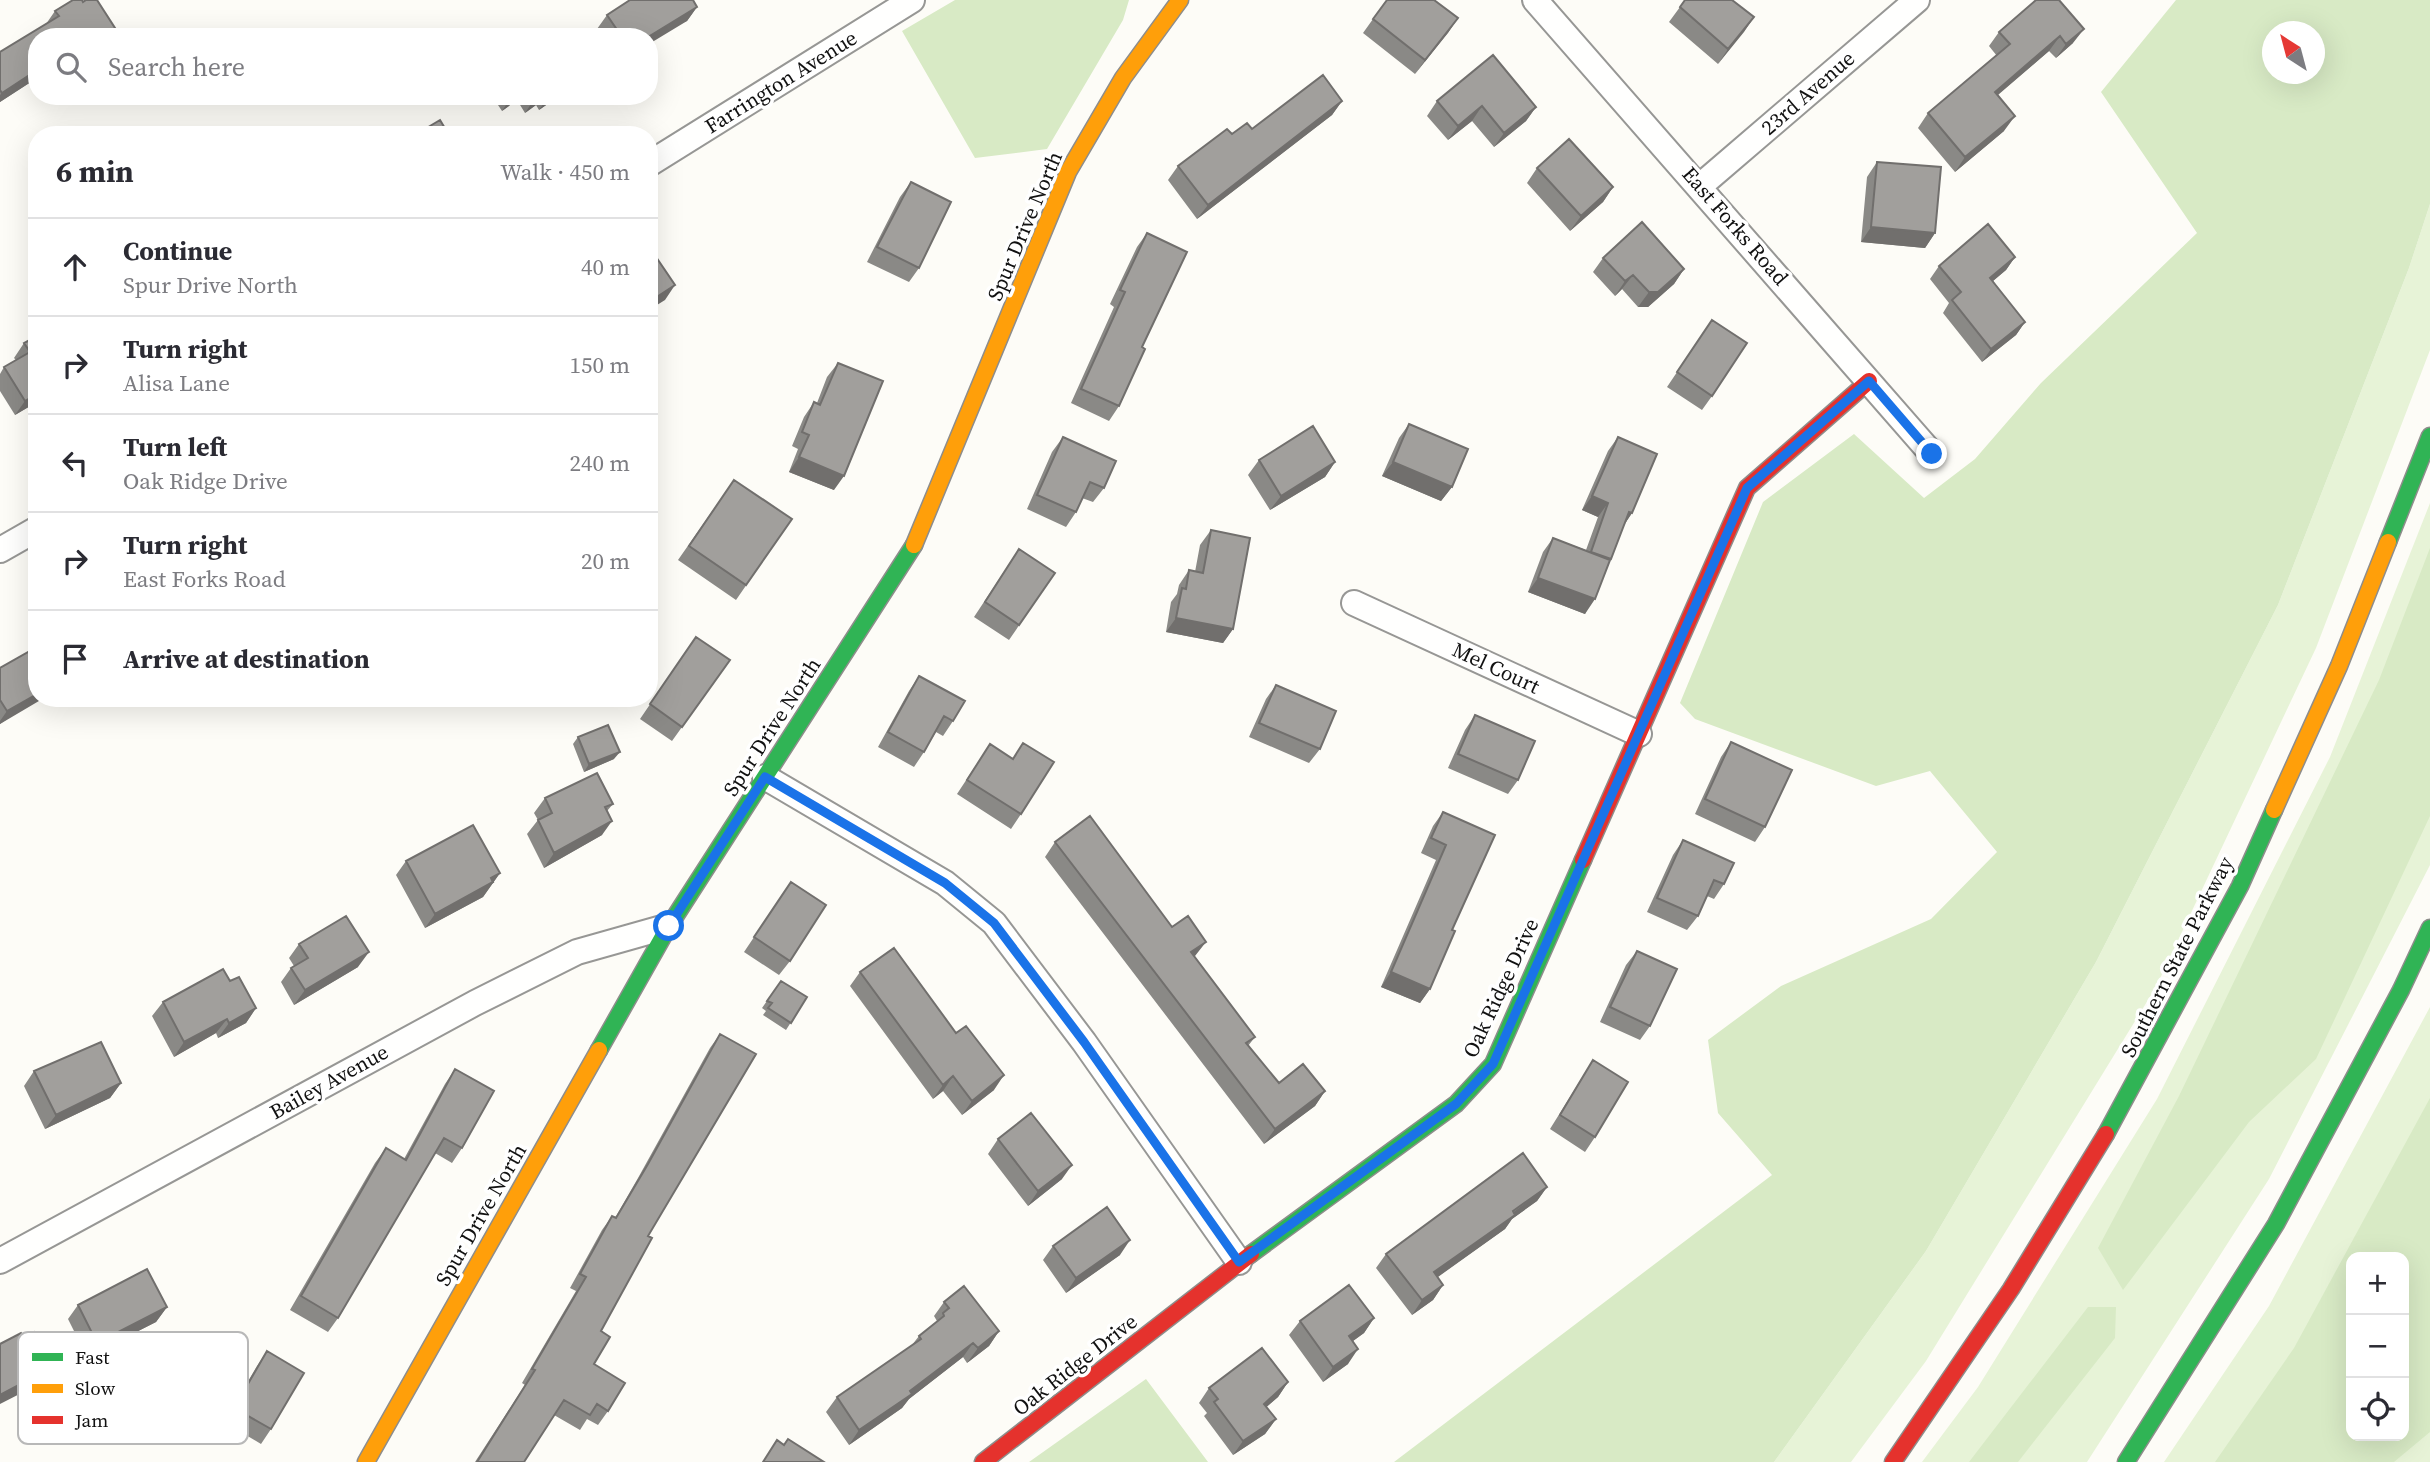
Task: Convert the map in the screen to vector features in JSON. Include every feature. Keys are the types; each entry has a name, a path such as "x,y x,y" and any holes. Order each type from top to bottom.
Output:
{"main road":[{"name":"Spur Drive North","path":"366,1462 669,926 913,549 1068,172 1123,78 1180,0"},
{"name":"Oak Ridge Drive","path":"983,1462 1239,1262 1456,1104 1493,1064 1747,488 1869,381"},
{"name":"Southern State Parkway","path":"1893,1462 2011,1289 2127,1099 2233,898 2339,667 2430,436"},
{"path":"2126,1462 2276,1224 2401,990 2430,928"}],"street":[{"name":"Farrington Avenue","path":"658,158 912,0"},
{"name":"East Forks Road","path":"1535,0 1932,454"},
{"name":"23rd Avenue","path":"1700,186 1917,0"},
{"path":"0,550 28,534"},
{"name":"Mel Court","path":"1354,603 1639,733"},
{"path":"765,777 945,883 994,923 1084,1042 1239,1262"},
{"name":"Bailey Avenue","path":"0,1261 475,1003 577,952 669,926"}],"green space":[{"path":"955,0 1129,0 1123,20 1047,149 975,158 902,31"},
{"path":"2176,0 2430,0 2430,204 2409,268 2278,605 2096,962 1926,1251 1774,1462 1394,1462 1772,1175 1718,1113 1708,1040 1781,986 1931,919 1997,852 1930,771 1876,786 1695,719 1680,703 1763,502 1854,434 1924,498 1975,459 2041,383 2197,233 2101,92"},
{"path":"2430,204 2430,350 2316,648 2156,987 1926,1361 1851,1462 1774,1462 1926,1251 2096,962 2278,605 2409,268"},
{"path":"2430,503 2430,865 2269,1179 2087,1462 1922,1462 1978,1387 2157,1099 2330,757"},
{"path":"2430,548 2430,816 2316,1059 2249,1122 2123,1290 2098,1248 2179,1096 2379,680"},
{"path":"2430,1007 2430,1462 2164,1462 2269,1306"},
{"path":"2430,1098 2430,1432 2394,1462 2215,1462 2294,1348 2346,1252 2346,1441 2409,1441 2409,1252 2346,1252"},
{"path":"2088,1307 2116,1307 2115,1338 2018,1462 1969,1462"},
{"path":"1146,1379 1208,1462 1029,1462"}],"building":[{"path":"73,0 97,0 115,28 39,28 59,16 55,11"},
{"path":"630,0 693,0 697,7 658,31 658,28 616,28 607,15"},
{"path":"1387,0 1434,0 1458,18 1425,60 1373,19"},
{"path":"1685,0 1732,0 1754,17 1728,49 1680,7"},
{"path":"2036,0 2059,0 2084,29 2066,44 2060,36 1995,92 2015,116 1965,157 1928,113 2010,44 1999,32"},
{"path":"28,35 28,76 2,93 0,90 0,52"},
{"path":"1493,55 1536,107 1504,133 1482,106 1458,126 1437,101"},
{"path":"1323,75 1342,101 1208,205 1178,166 1227,129 1232,134 1247,123 1252,129"},
{"path":"440,120 444,126 430,126"},
{"path":"1569,139 1613,187 1581,216 1537,168"},
{"path":"1877,162 1941,167 1935,233 1871,227"},
{"path":"911,182 951,202 919,268 877,247"},
{"path":"1642,222 1684,269 1658,292 1649,292 1633,275 1625,281 1603,258"},
{"path":"1988,224 2015,257 1990,278 2025,322 1991,349 1952,300 1961,292 1939,266"},
{"path":"1147,233 1187,252 1142,347 1145,349 1119,406 1081,389 1125,292 1120,290"},
{"path":"658,260 675,285 658,296"},
{"path":"1712,320 1747,343 1712,396 1677,372"},
{"path":"28,353 28,399 25,401 4,367"},
{"path":"838,363 883,381 844,476 799,457 809,435 802,432 814,402 820,405"},
{"path":"1409,424 1468,449 1452,487 1393,462"},
{"path":"1313,426 1335,462 1281,496 1259,460"},
{"path":"1063,437 1116,461 1104,488 1090,482 1076,512 1037,495"},
{"path":"1618,437 1657,454 1632,513 1629,512 1611,559 1591,552 1608,503 1592,496"},
{"path":"734,480 792,519 746,585 689,546"},
{"path":"1211,530 1250,538 1233,629 1176,618 1189,570 1203,573"},
{"path":"1553,538 1610,560 1595,599 1538,578"},
{"path":"1019,549 1055,573 1019,625 985,602"},
{"path":"696,637 730,660 682,727 654,707 658,707 658,692"},
{"path":"28,652 28,699 7,711 0,700 0,668"},
{"path":"919,676 965,701 953,721 944,716 924,752 888,732"},
{"path":"1276,685 1336,711 1320,749 1259,723"},
{"path":"1475,715 1535,741 1518,780 1458,754"},
{"path":"608,725 620,752 589,764 578,737"},
{"path":"1731,742 1792,770 1765,827 1705,799"},
{"path":"1023,743 1054,762 1021,814 967,780 990,744 1013,759"},
{"path":"597,773 613,804 605,807 612,821 554,853 538,820 552,813 545,798"},
{"path":"1443,812 1495,835 1452,930 1455,931 1430,989 1391,972 1446,845 1431,838"},
{"path":"1090,816 1172,927 1188,916 1206,942 1191,952 1255,1037 1246,1043 1279,1083 1303,1064 1325,1091 1275,1129 1055,842"},
{"path":"473,825 500,873 491,878 493,882 435,914 406,861"},
{"path":"1683,840 1734,863 1724,884 1714,880 1698,916 1657,898"},
{"path":"791,882 826,905 790,961 754,937"},
{"path":"346,916 369,952 305,990 291,968 308,958 299,944"},
{"path":"894,948 956,1033 966,1026 1004,1075 972,1101 953,1076 943,1085 860,972"},
{"path":"1637,951 1677,969 1650,1026 1610,1007"},
{"path":"223,969 230,981 239,977 256,1008 229,1023 227,1019 184,1042 163,1002"},
{"path":"781,981 807,997 791,1023 768,1008 772,1003 767,1001"},
{"path":"720,1034 756,1054 648,1236 652,1238 601,1331 610,1337 594,1364 625,1383 608,1411 597,1404 590,1415 564,1400 524,1462 477,1462 535,1370 532,1369 586,1277 580,1274 612,1216 616,1218 648,1164"},
{"path":"101,1042 121,1083 56,1115 34,1071"},
{"path":"1593,1060 1628,1082 1595,1137 1560,1115"},
{"path":"455,1069 494,1091 462,1148 444,1138 338,1318 301,1296 386,1148 406,1160"},
{"path":"1031,1113 1072,1165 1038,1191 998,1139"},
{"path":"1523,1153 1547,1187 1513,1211 1515,1215 1434,1272 1443,1285 1422,1300 1386,1254"},
{"path":"1107,1207 1130,1240 1076,1278 1053,1246"},
{"path":"147,1269 167,1307 118,1332 92,1332 78,1305"},
{"path":"1349,1285 1374,1318 1349,1336 1358,1349 1333,1367 1300,1321"},
{"path":"964,1286 999,1331 978,1348 973,1343 910,1391 912,1394 859,1430 837,1397 921,1339 919,1336 944,1316 943,1313 949,1308 944,1302"},
{"path":"18,1335 18,1385 0,1395 0,1344"},
{"path":"1262,1348 1288,1382 1264,1404 1276,1419 1243,1441 1214,1402 1218,1399 1209,1388"},
{"path":"267,1351 304,1373 271,1429 248,1416 248,1384"},
{"path":"788,1439 824,1462 763,1462 777,1440 784,1445"}],"traffic: fast":[{"path":"2388,542 2430,436"},
{"path":"599,1050 669,926 914,545"},
{"path":"2106,1134 2240,886 2274,810"},
{"path":"1251,1254 1456,1104 1493,1064 1583,860"},
{"path":"2126,1462 2276,1224 2401,990 2430,928"}],"traffic: slow":[{"path":"914,545 1068,172 1123,78 1180,0"},
{"path":"2274,810 2339,666 2388,542"},
{"path":"366,1462 599,1050"}],"traffic: jam":[{"path":"1583,860 1747,488 1869,381"},
{"path":"1893,1462 2011,1289 2106,1134"},
{"path":"983,1462 1251,1254"}],"route":[{"path":"669,926 765,777 945,883 994,923 1084,1042 1239,1262 1456,1104 1493,1064 1747,488 1869,381 1932,454"}]}
